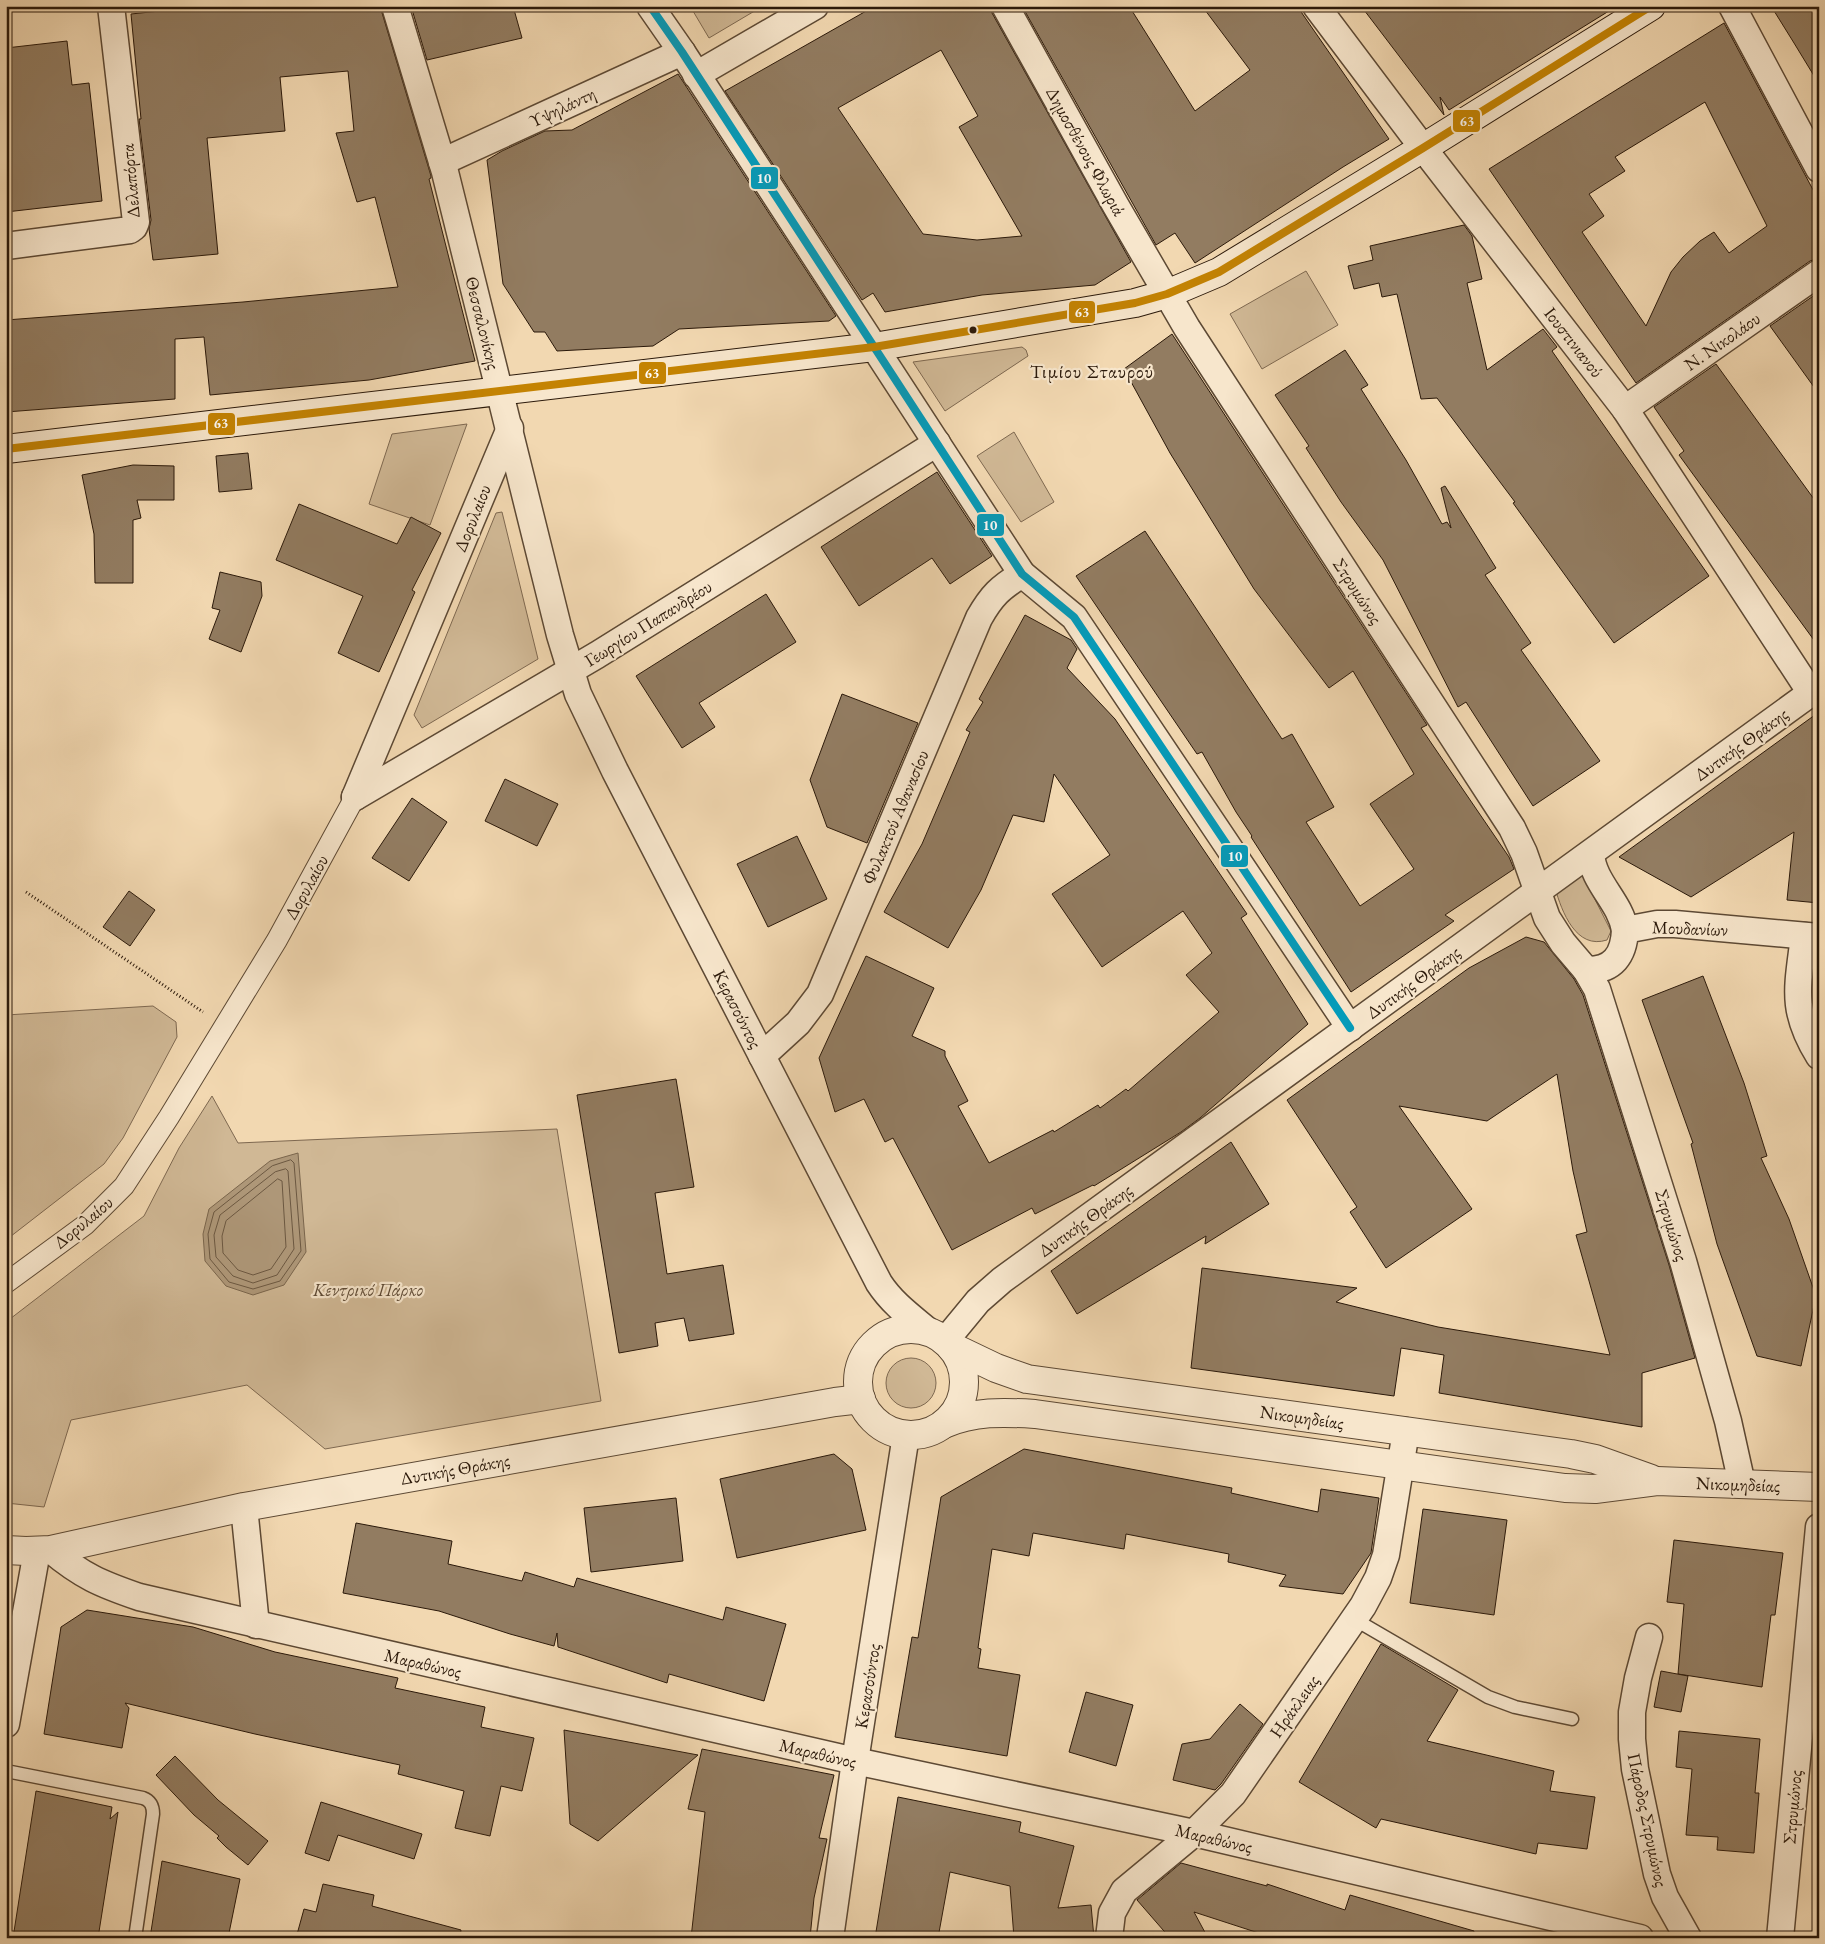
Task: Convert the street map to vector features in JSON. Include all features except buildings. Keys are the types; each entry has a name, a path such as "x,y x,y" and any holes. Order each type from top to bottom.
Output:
{"street":[{"name":"Δελαπόρτα","path":"6,246 130,230 134,227 136,222 111,6"},
{"name":"Θεσσαλονίκης","path":"395,6 442,162 570,672"},
{"path":"650,6 682,52 1022,574 1074,617 1350,1028"},
{"path":"696,75 815,6"},
{"name":"Δημοσθένους Φλωριά","path":"1005,6 1167,294"},
{"name":"Ιουστινιανού","path":"1316,6 1625,409 1815,690"},
{"path":"6,449 874,347 1135,304 1167,294 1219,272 1651,6"},
{"path":"1732,6 1819,169"},
{"name":"Υψηλάντη","path":"442,162 682,52"},
{"name":"Ν. Νικολάου","path":"1625,409 1819,273"},
{"name":"Στρυμώνος","path":"1167,294 1512,828 1524,853 1542,908 1554,930 1586,970 1602,1001 1683,1261 1728,1421 1742,1484"},
{"name":"Δορυλαίου","path":"6,1283 85,1225 124,1186 277,940 355,797 510,428"},
{"name":"Γεωργίου Παπανδρέου","path":"355,797 570,672 936,443"},
{"name":"Φυλακτού Αθανασίου","path":"762,1056 798,1023 820,994 979,618 992,597 1001,587 1022,574"},
{"name":"Κερασούντος","path":"570,672 591,724 879,1283 900,1308 941,1339"},
{"name":"Δυτικής Θράκης","path":"941,1339 978,1301 1002,1280 1815,690"},
{"path":"1586,970 1602,969 1614,961 1622,947 1625,930 1622,915 1598,877 1591,861 1591,854"},
{"name":"Μουδανίων","path":"1625,930 1657,924 1675,924 1811,937"},
{"path":"1811,937 1797,993 1798,1007 1803,1026 1819,1056"},
{"path":"906,1328 941,1339 960,1362 964,1375 964,1389 960,1402 953,1414 944,1424 922,1434 906,1435 883,1428 872,1419 864,1408 857,1382 859,1369 871,1346 881,1337 906,1328"},
{"name":"Νικομηδείας","path":"941,1339 1003,1371 1027,1379 1571,1454 1595,1459 1657,1481"},
{"name":"Δυτικής Θράκης","path":"44,1550 244,1507 835,1402 861,1399"},
{"name":"Νικομηδείας","path":"944,1424 963,1416 983,1413 1035,1414 1565,1488 1594,1489 1657,1481 1819,1487"},
{"name":"Ηράκλειας","path":"1109,1938 1112,1913 1124,1891 1194,1833 1233,1794 1363,1606 1378,1578 1386,1555 1406,1431"},
{"name":"Κερασούντος","path":"830,1938 855,1761 906,1435"},
{"path":"244,1507 256,1625"},
{"name":"Στρυμώνος","path":"1780,1938 1819,1527"},
{"path":"6,1550 44,1550 6,1724"},
{"name":"Μαραθώνος","path":"44,1550 101,1584 139,1598 855,1761 1194,1833 1640,1938"},
{"name":"Πάροδος Στρυμώνος","path":"1649,1637 1638,1678 1632,1712 1635,1769 1657,1874 1665,1896 1688,1938"}],"lane":[{"path":"1354,1619 1488,1696 1514,1707 1572,1719"},
{"path":"6,1771 144,1798 150,1802 153,1814 135,1938"}],"path":[{"path":"26,892 225,1026"}],"green space":[{"path":"690,6 763,6 709,38"},
{"path":"1306,271 1338,325 1262,369 1230,314"},
{"path":"1022,347 1026,350 1028,356 945,411 913,362"},
{"path":"467,424 430,525 369,504 392,434"},
{"path":"1014,432 1054,502 1021,522 977,456"},
{"path":"502,512 538,659 422,728 414,715 496,513"},
{"path":"1580,870 1611,931 1607,940 1596,942 1579,934 1566,918 1562,908 1555,888"},
{"path":"153,1006 176,1022 177,1037 123,1138 104,1164 6,1240 6,1015"},
{"name":"Κεντρικό Πάρκο","path":"212,1096 238,1143 557,1129 601,1401 325,1449 247,1385 71,1420 44,1507 6,1503 6,1322 144,1216 179,1148"},
{"path":"906,1358 916,1358 929,1365 936,1378 936,1388 929,1401 916,1408 906,1408 897,1404 890,1397 886,1388 886,1378 890,1369 897,1362"}],"water":[{"path":"298,1153 306,1252 284,1285 253,1295 226,1286 205,1261 203,1234 209,1209 270,1161"}],"transit line":[{"name":"10","path":"650,6 682,52 1022,574 1074,617 1350,1028"},
{"name":"63","path":"6,449 874,347 1135,303 1167,294 1219,272 1651,6"}],"district":[{"name":"Τιμίου Σταυρού","path":"1092,371"}]}
